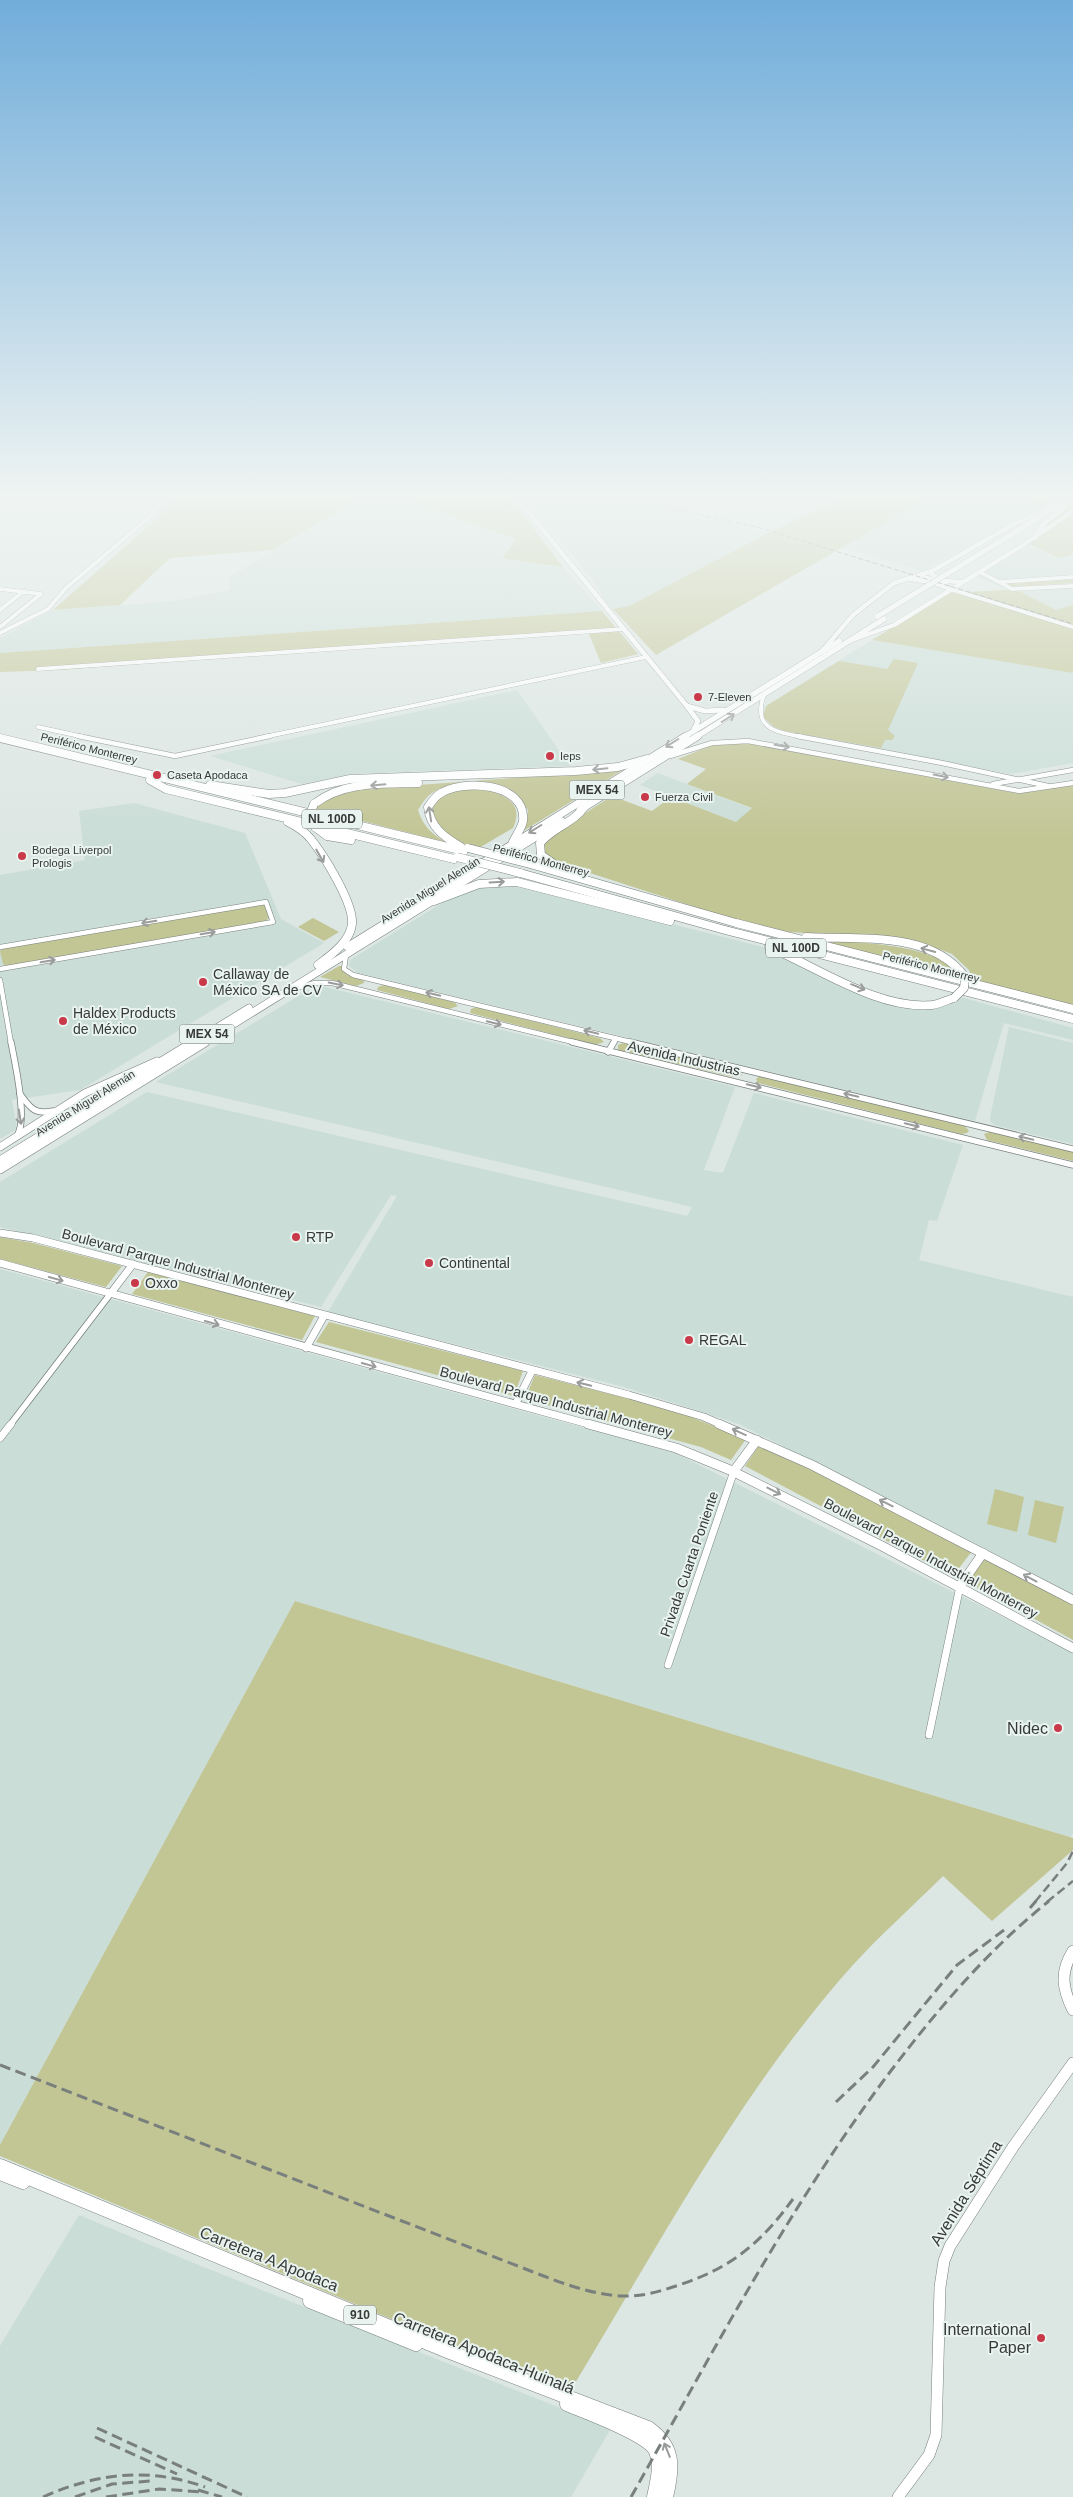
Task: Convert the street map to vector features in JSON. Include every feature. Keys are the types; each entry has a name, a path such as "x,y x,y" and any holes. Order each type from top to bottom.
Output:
{"highway":[{"name":"Avenida Miguel Alemán","path":"318,965 724,710 895,609"},
{"name":"Periférico Monterrey","path":"0,738 152,778 461,853 723,925 1073,1014"},
{"name":"Periférico Monterrey","path":"0,745 152,778"},
{"path":"461,853 418,850 327,836 315,828 309,816 314,804 326,794 355,787 610,768 648,759"},
{"path":"209,785 279,794 296,792 341,781 368,778 531,774"},
{"path":"152,778 178,778 209,785 523,870 697,912 1073,1009"},
{"path":"152,778 166,789 418,850"},
{"path":"461,853 434,827 429,817 428,807 439,794 465,785 501,789 513,795 520,802 524,810 524,822 513,842"},
{"path":"585,806 578,816 543,839 540,851 544,859 560,868 620,885 697,912"},
{"path":"254,811 287,821 306,834 350,908 353,919 348,935 341,945 318,965"},
{"path":"523,870 706,930"},
{"name":"Periférico Monterrey","path":"523,870 725,930 1073,1019"},
{"path":"434,901 479,884 517,882 1073,1024"},
{"path":"766,946 792,956 850,984 894,1001 922,1006 938,1004 954,998 964,988 966,977 959,965 948,957 913,946 883,941 809,938 771,932"},
{"name":"Avenida Miguel Alemán","path":"0,1161 98,1103"}],"main road":[{"path":"607,609 698,721 694,729"},
{"name":"Avenida Miguel Alemán","path":"98,1103 141,1082 666,757 846,643 881,617"},
{"path":"686,705 705,712 724,710"},
{"name":"Avenida Miguel Alemán","path":"0,1169 147,1070 318,965"},
{"path":"0,1155 100,1092 147,1070"},
{"path":"0,1176 128,1096 141,1082"},
{"name":"Carretera A Apodaca","path":"0,2166 450,2352 648,2428 658,2434 670,2452 672,2468 666,2497"},
{"name":"Carretera Apodaca-Huinalá","path":"0,2173 369,2326 642,2435 652,2444 658,2458 659,2477 654,2497"}],"street":[{"path":"0,627 25,609"},
{"path":"0,634 29,620 47,609"},
{"path":"812,658 825,648 861,609"},
{"path":"846,643 894,625 920,609"},
{"path":"1013,609 1073,627"},
{"path":"38,669 624,629"},
{"path":"38,727 158,754 175,756 646,657"},
{"path":"764,695 759,716 770,728 795,736 1021,779 1051,787"},
{"path":"666,757 712,743 734,740 760,742 1013,790 1030,790 1073,783"},
{"path":"864,761 861,754 868,750"},
{"path":"875,763 882,758 882,752"},
{"path":"988,785 1073,770"},
{"path":"1008,781 1013,790"},
{"path":"1027,781 1030,790"},
{"path":"0,948 266,902 273,922 0,970"},
{"name":"Avenida Industrias","path":"346,955 344,967 351,974 1073,1149"},
{"path":"0,980 20,1094 22,1126 15,1138"},
{"name":"Avenida Industrias","path":"289,990 315,983 332,983 1073,1165"},
{"path":"608,1052 616,1039"},
{"path":"0,1147 99,1086 170,1056"},
{"path":"20,1094 28,1107 34,1112 48,1113 64,1107"},
{"name":"Boulevard Parque Industrial Monterrey","path":"0,1232 133,1264 688,1412 757,1440 1073,1600"},
{"name":"Boulevard Parque Industrial Monterrey","path":"0,1264 658,1442 734,1471 960,1586 1073,1648"},
{"path":"0,1438 133,1264"},
{"path":"306,1348 324,1316"},
{"path":"516,1404 532,1371"},
{"path":"734,1471 757,1440"},
{"name":"Privada Cuarta Poniente","path":"668,1665 734,1471"},
{"path":"928,1735 960,1586 983,1553"},
{"path":"1073,1951 1065,1963 1062,1977 1064,1990 1073,2010"},
{"name":"Avenida Séptima","path":"898,2497 928,2455 936,2435 940,2287 944,2262 950,2246 1013,2147 1073,2063"}],"shaded area":[{"path":"600,609 602,611 0,653 0,638 53,610"},
{"path":"1051,609 1073,609 1073,618"},
{"path":"872,640 1073,673 1073,763 1010,774 784,731 767,722 764,711 766,706"},
{"path":"517,690 570,766 351,774 302,784 210,756"},
{"path":"658,773 753,809 736,822 640,785"},
{"path":"134,803 245,833 281,919 324,943 80,1090 12,1100 17,1129 0,1139 0,875 85,860 79,811"},
{"path":"516,885 763,947 779,953 836,983 928,1008 951,1003 960,997 1073,1028 1073,1040 1004,1023 975,1121 358,973 349,966 350,960 458,893 479,886"},
{"path":"317,985 735,1087 704,1170 723,1173 754,1093 963,1145 937,1221 929,1220 919,1260 1073,1297 1073,1594 739,1424 624,1387 328,1312 397,1196 391,1195 321,1307 0,1227 0,1182 147,1092 687,1216 692,1207 156,1082"},
{"path":"1009,1027 1073,1043 1073,1144 994,1125 991,1122 990,1118"},
{"path":"0,1269 673,1452 1053,1642 1073,1653 1073,1834 1070,1837 295,1601 0,2145"},
{"path":"79,2215 196,2264 611,2428 571,2497 0,2497 0,2346"}],"green space":[{"path":"613,609 616,609 736,609 656,655"},
{"path":"923,609 1073,609 1073,673 872,640"},
{"path":"602,611 616,628 61,670 0,672 0,653"},
{"path":"619,631 638,654 601,663 589,634"},
{"path":"894,659 918,663 888,730 895,736 892,740 885,740 881,748 784,731 774,727 763,717 766,706 839,661 887,669"},
{"path":"736,741 1016,793 1073,784 1073,1006 972,980 969,970 952,954 928,945 895,938 789,932 754,926 559,863 545,853 543,847 546,838 612,796 652,811 671,797 736,822 752,808 687,784 706,769 678,759 715,744"},
{"path":"631,765 520,833 527,821 528,810 513,792 497,785 475,783 454,785 444,787 428,796 418,810 425,825 445,842 315,809 324,799 350,790 540,776"},
{"path":"481,788 510,800 516,811 516,819 513,828 477,849 451,838 431,817 431,804 449,792"},
{"path":"264,904 269,918 264,922 7,966 3,964 0,951 4,948"},
{"path":"313,918 339,932 324,941 298,927"},
{"path":"796,939 858,942 910,949 932,956 948,965 955,978"},
{"path":"342,966 346,974 363,979 364,983 356,986 320,977"},
{"path":"384,985 454,1002 458,1006 449,1009 377,990 378,987"},
{"path":"476,1007 600,1038 604,1042 595,1045 470,1013 471,1009"},
{"path":"623,1043 737,1069 742,1075 733,1077 618,1050 618,1045"},
{"path":"760,1076 964,1125 969,1131 961,1134 758,1083 756,1079"},
{"path":"990,1132 1073,1152 1073,1161 987,1140 984,1134"},
{"path":"0,1237 33,1243 122,1266 106,1287 0,1259"},
{"path":"148,1272 315,1316 302,1340 132,1294"},
{"path":"329,1322 523,1371 514,1396 316,1342"},
{"path":"535,1375 671,1409 746,1439 731,1460 701,1447 525,1399"},
{"path":"760,1444 972,1551 953,1576 745,1466"},
{"path":"995,1489 1024,1497 1017,1532 987,1524"},
{"path":"1035,1500 1064,1507 1056,1543 1028,1535"},
{"path":"984,1559 1073,1605 1073,1640 967,1582"},
{"path":"295,1601 1073,1838 1073,1850 992,1921 943,1876 852,1966 772,2066 736,2119 667,2228 569,2393 0,2156 0,2145"}],"railway":[{"path":"1023,609 1073,624"},
{"path":"1035,1902 1067,1863 1073,1851"},
{"path":"1047,1902 1073,1881"},
{"path":"1030,1908 1036,1901"},
{"path":"631,2497 754,2280 819,2174 854,2122 926,2026 964,1982 984,1960 1049,1901"},
{"path":"836,2102 873,2067 957,1965 1004,1930"},
{"path":"0,2065 541,2275 571,2286 602,2294 637,2296 679,2285 714,2271 744,2252 757,2241 793,2199"},
{"path":"97,2428 247,2497"},
{"path":"95,2437 177,2474"},
{"path":"43,2497 83,2482 123,2476 164,2477 205,2487"},
{"path":"75,2497 112,2484 151,2481"},
{"path":"106,2497 159,2489 204,2492"},
{"path":"198,2490 222,2497"}],"place":[{"name":"7-Eleven","path":"698,697"},
{"name":"Ieps","path":"550,756"},
{"name":"Caseta Apodaca","path":"157,775"},
{"name":"Fuerza Civil","path":"645,797"},
{"name":"Bodega Liverpol Prologis","path":"22,856"},
{"name":"Callaway de México SA de CV","path":"203,982"},
{"name":"Haldex Products de México","path":"63,1021"},
{"name":"RTP","path":"296,1237"},
{"name":"Continental","path":"429,1263"},
{"name":"Oxxo","path":"135,1283"},
{"name":"REGAL","path":"689,1340"},
{"name":"Nidec","path":"1058,1728"},
{"name":"International Paper","path":"1041,2338"}]}
